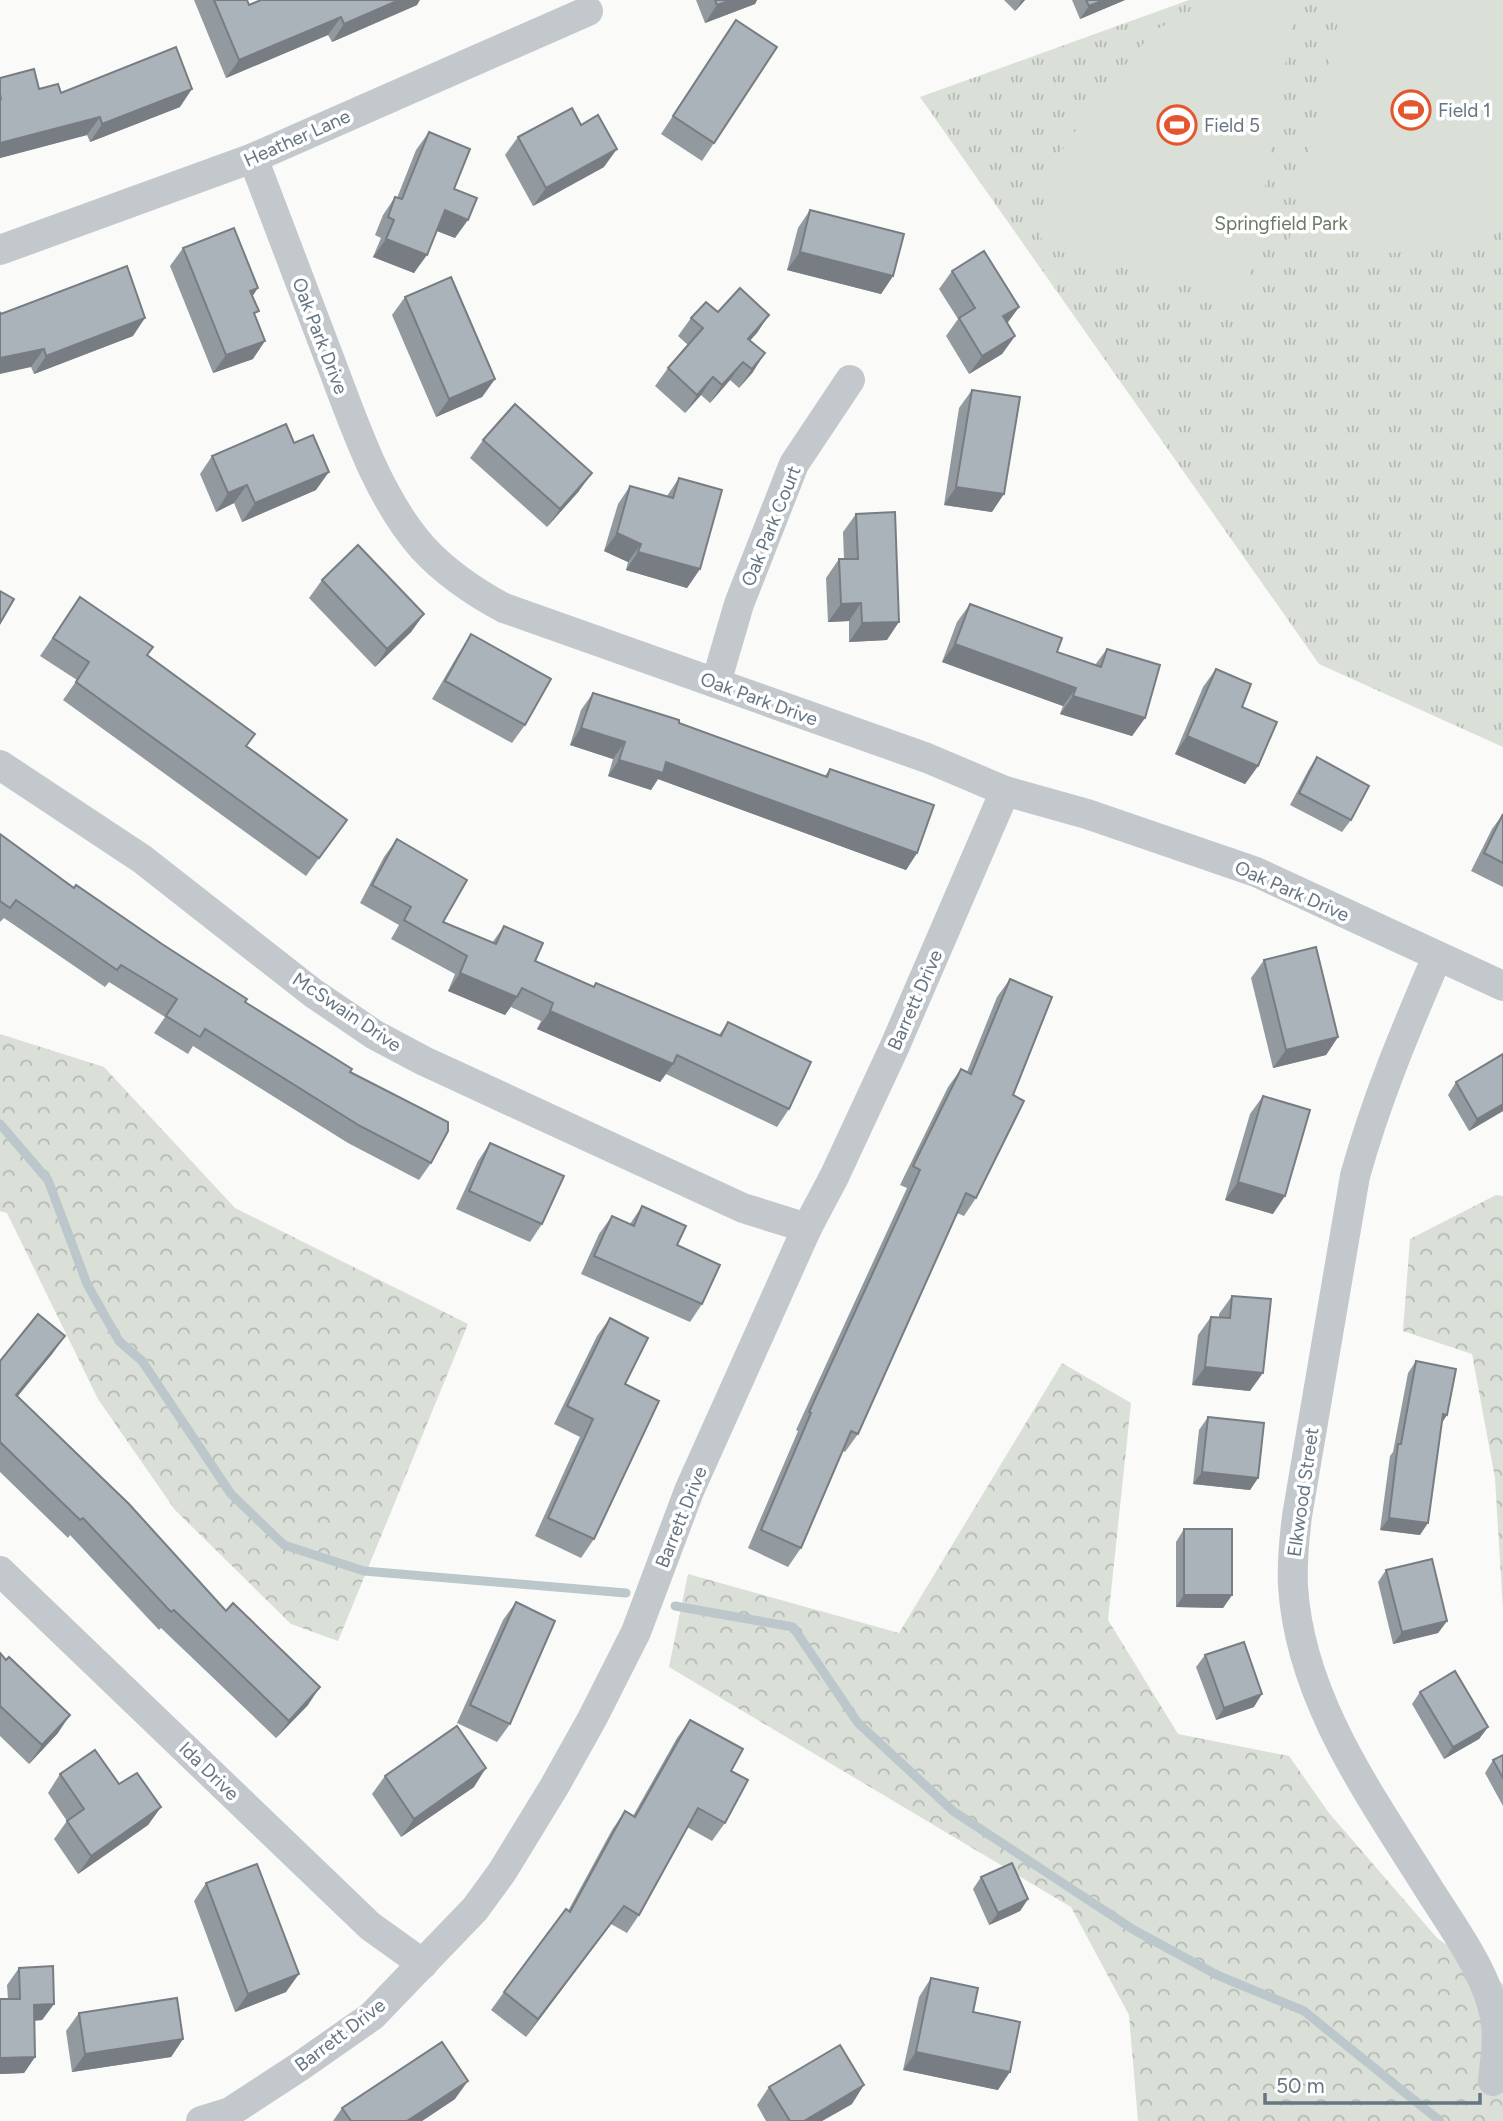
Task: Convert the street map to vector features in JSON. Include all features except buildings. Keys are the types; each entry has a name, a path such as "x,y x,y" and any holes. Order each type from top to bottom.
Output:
{"street":[{"name":"Heather Lane","path":"0,250 253,158 588,11"},
{"name":"Oak Park Drive","path":"253,158 358,433 392,504 423,548 456,579 504,608 927,758 1005,791 1087,814 1256,872 1503,986"},
{"name":"Oak Park Court","path":"716,683 739,604 794,464 850,380"},
{"name":"McSwain Drive","path":"0,765 142,859 313,993 374,1035 424,1061 743,1208 807,1228"},
{"name":"Barrett Drive","path":"201,2121 233,2117 372,2016 475,1909 502,1872 592,1719 636,1632 690,1491 807,1228 834,1177 894,1048 1005,791"},
{"name":"Elkwood Street","path":"1437,957 1390,1065 1355,1176 1297,1516 1293,1586 1306,1656 1334,1729 1367,1790 1467,1949 1488,1996 1495,2017 1493,2081"},
{"name":"Ida Drive","path":"0,1571 370,1926 423,1964"}],"green space":[{"name":"Springfield Park","path":"1189,0 1503,0 1503,747 1319,664 920,97"},
{"name":"Field 5","path":"1210,0 1296,0 1246,300 1043,247 1039,225 1055,160 1104,90 1154,31"},
{"name":"Field 1","path":"1343,0 1503,0 1503,220 1456,243 1409,252 1349,251 1289,240"},
{"path":"0,1034 104,1067 235,1208 468,1324 338,1641 291,1624 175,1510 98,1399 7,1213 0,1211"},
{"path":"1496,1195 1503,1196 1503,1610 1495,1478 1472,1354 1403,1331 1410,1239"},
{"path":"1062,1363 1131,1403 1108,1620 1178,1734 1289,1756 1329,1813 1437,1938 1503,1984 1503,2121 1138,2121 1129,2015 1071,1907 669,1667 688,1574 899,1633"}],"waterway":[{"path":"0,1124 48,1180 87,1284 119,1341 142,1361 231,1494 284,1545 364,1571 626,1593"},
{"path":"675,1606 793,1627 858,1723 953,1811 1134,1930 1217,1975 1304,2011 1440,2121"}],"place":[{"name":"Field 1","path":"1411,110"},
{"name":"Field 5","path":"1177,125"}]}
